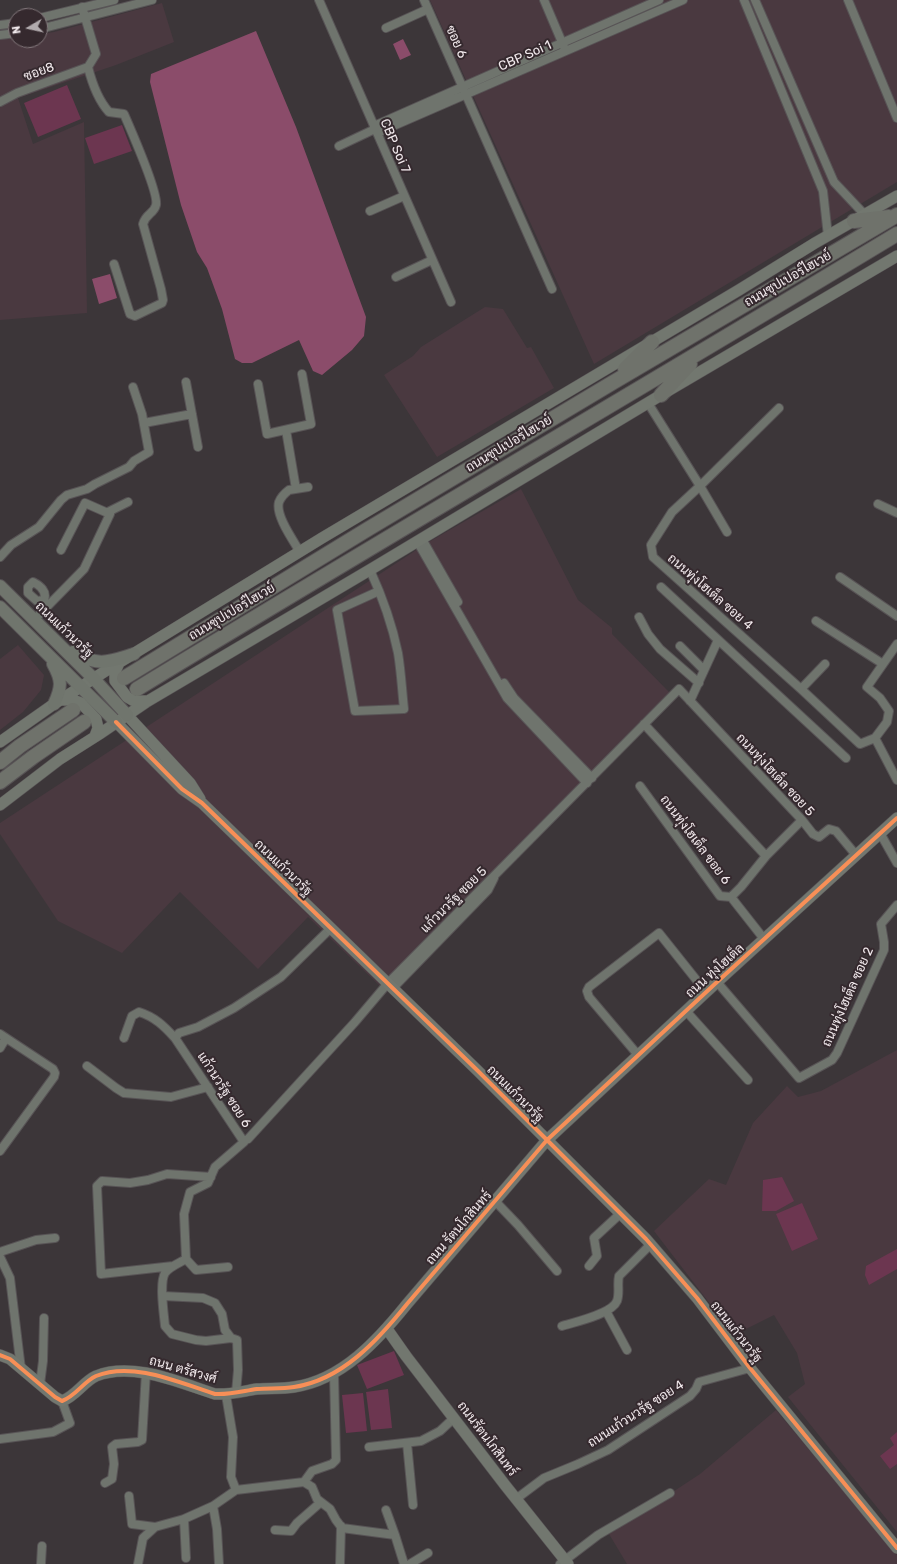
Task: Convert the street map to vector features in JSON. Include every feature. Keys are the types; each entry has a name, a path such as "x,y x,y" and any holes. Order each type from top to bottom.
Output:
{"highway":[{"path":"859,218 896,216"},
{"name":"ถนนซุปเปอร์ไฮเวย์","path":"124,678 612,382 896,216"},
{"name":"ถนนซุปเปอร์ไฮเวย์","path":"137,689 382,540 701,352 897,234"},
{"path":"612,382 652,342"},
{"path":"662,395 701,352"},
{"path":"0,762 20,746 73,710"},
{"path":"0,782 84,722"}],"main road":[{"name":"ถนนแก้วนวรัฐ","path":"0,586 94,678 127,715"},
{"name":"ถนนแก้วนวรัฐ","path":"0,607 116,722"},
{"path":"57,642 92,662 113,660 134,654"},
{"path":"48,654 60,678 60,690 57,702"}],"street":[{"path":"48,16 114,0"},
{"path":"48,27 152,0"},
{"name":"CBP Soi 7","path":"319,0 451,302"},
{"name":"ซอย 6","path":"424,0 552,290"},
{"path":"544,0 566,51"},
{"name":"CBP Soi 1","path":"465,90 566,51 683,0"},
{"path":"744,0 823,192 828,236"},
{"path":"755,0 834,182 859,218"},
{"path":"848,0 897,118"},
{"path":"653,1 655,12"},
{"name":"CBP Soi 1","path":"339,146 465,90 653,1"},
{"path":"82,7 84,18 96,54 88,67 91,80 103,106 109,112 124,114 154,189 157,203 154,210 144,218 142,224 161,289 163,300 162,303 132,316 130,314 114,264"},
{"path":"386,28 428,9"},
{"name":"ซอย8","path":"0,102 17,93 88,67"},
{"path":"823,192 834,182"},
{"path":"370,211 404,196"},
{"path":"0,742 94,678 300,552 897,196"},
{"path":"0,805 60,759 148,701 897,256"},
{"path":"396,277 432,260"},
{"path":"258,384 267,434 286,430 311,424 302,374"},
{"path":"186,382 198,447"},
{"path":"0,557 11,545 39,527 61,500 67,495 87,489 130,467 134,461 149,452 144,423 133,387"},
{"path":"648,403 727,532"},
{"name":"ถนนทุ่งโฮเต็ล ซอย 4","path":"779,408 672,512 651,545 652,557 801,689 860,744 875,738"},
{"path":"144,423 192,414"},
{"path":"286,430 296,489"},
{"path":"300,552 281,518 278,508 279,502 284,494 289,490 308,487"},
{"path":"61,550 84,503 108,512 128,502"},
{"path":"878,504 897,513"},
{"path":"34,620 46,603 84,569 110,516 108,512"},
{"path":"420,539 506,698 521,709 590,780"},
{"path":"370,570 379,591 388,614 398,653 404,709 355,711 337,610 379,591"},
{"path":"840,577 897,616"},
{"path":"661,588 846,758"},
{"path":"639,617 648,634 660,649 699,683"},
{"path":"816,621 883,664"},
{"path":"690,701 718,640"},
{"path":"680,646 704,670"},
{"path":"896,646 867,687 880,698 889,711 886,722 875,738 897,780"},
{"path":"119,663 115,672 115,680 127,697 134,701 148,701"},
{"path":"801,689 825,664"},
{"name":"ถนนทุ่งโฮเต็ล ซอย 5","path":"679,689 802,820 816,837 819,837 829,829 836,831 856,855"},
{"name":"แก้วนวรัฐ ซอย 5","path":"248,1139 355,1022 486,887 497,872 679,689"},
{"path":"57,702 73,700 81,703 96,719 98,728 95,736"},
{"name":"ถนนแก้วนวรัฐ","path":"127,715 190,783 202,803"},
{"name":"ถนนแก้วนวรัฐ","path":"116,722 182,789 202,803 331,928 651,1244 720,1327 750,1368 897,1548"},
{"path":"644,724 766,856"},
{"name":"ถนนทุ่งโฮเต็ล ซอย 6","path":"640,786 720,896 731,897 764,939"},
{"name":"ถนน ทุ่งโฮเต็ล","path":"547,1140 706,992 897,818"},
{"path":"731,897 766,856 802,820"},
{"path":"880,833 897,862"},
{"name":"ถนนทุ่งโฮเต็ล ซอย 2","path":"717,982 799,1078 832,1060 837,1053 884,950 881,924 897,905"},
{"path":"175,1038 179,1033 198,1028 234,1008 281,977 331,928"},
{"path":"638,1055 589,997 587,991 589,987 659,933 706,992"},
{"path":"686,1011 748,1080"},
{"name":"แก้วนวรัฐ ซอย 6","path":"124,1038 132,1016 139,1012 162,1024 175,1038 244,1142 215,1167 208,1183 190,1192 184,1214 186,1259"},
{"path":"0,1048 3,1036 53,1069 55,1073 54,1077 0,1151"},
{"path":"87,1066 124,1093 171,1098 208,1087"},
{"name":"ถนน รัตนโกสินทร์","path":"387,1329 547,1140"},
{"path":"173,1266 101,1274 97,1186 102,1181 130,1183 148,1180 167,1174 211,1177"},
{"path":"495,1202 518,1225 557,1271"},
{"path":"589,1266 597,1256 594,1238 621,1213"},
{"path":"0,1252 36,1240 55,1238"},
{"path":"562,1326 606,1311 617,1302 619,1276 651,1244"},
{"path":"0,1257 10,1278 21,1369"},
{"path":"228,1266 196,1270 186,1259 173,1266 165,1274 162,1283 165,1326 172,1334 206,1341 231,1338"},
{"path":"163,1296 203,1298 215,1303 222,1314 225,1330 231,1338 236,1340 238,1370 231,1394 233,1437 231,1477 236,1490"},
{"path":"606,1311 626,1350"},
{"path":"40,1384 43,1360 44,1318"},
{"name":"ถนนรัตนโกสินทร์","path":"387,1329 564,1562"},
{"name":"ถนน ตรัสวงศ์","path":"62,1401 70,1398 82,1386 96,1376 114,1371 146,1372 215,1394 231,1394 258,1389 294,1387 321,1381 334,1374 368,1347 387,1329"},
{"path":"368,1347 382,1342 396,1342"},
{"path":"0,1355 10,1359 55,1397 62,1401 70,1423 53,1432 0,1439"},
{"name":"ถนนแก้วนวรัฐ ซอย 4","path":"516,1499 544,1478 608,1450 690,1396 696,1389 698,1382 750,1368"},
{"path":"105,1483 112,1479 114,1464 112,1447 116,1444 138,1442 142,1440 146,1372"},
{"path":"304,1482 312,1471 332,1464 336,1460 334,1374"},
{"path":"369,1447 421,1441 440,1431 454,1418"},
{"path":"407,1443 413,1505"},
{"path":"129,1496 132,1524 155,1527 184,1519 213,1506 236,1490 304,1482 312,1487 317,1499 330,1509 341,1526 346,1529 395,1536"},
{"path":"564,1562 598,1535 670,1492"},
{"path":"275,1530 291,1531 297,1523 321,1502"},
{"path":"213,1506 217,1529 219,1564"},
{"path":"386,1510 404,1564"},
{"path":"184,1519 186,1558"},
{"path":"340,1564 341,1526"},
{"path":"138,1564 143,1538 155,1527"},
{"path":"41,1564 42,1546"},
{"path":"410,1564 428,1554"}],"shaded area":[{"path":"430,0 897,0 897,182 594,364"},
{"path":"162,3 174,42 116,65 18,98 33,144 84,122 87,313 0,320 0,38 8,38 8,48 48,48 48,33"},
{"path":"256,31 296,127 366,317 364,336 352,350 322,375 313,371 299,340 252,363 242,363 235,359 222,309 207,268 197,252 181,205 150,82 151,74"},
{"path":"403,39 411,55 400,60 393,44"},
{"path":"67,85 81,119 38,137 24,103"},
{"path":"122,125 132,151 94,164 85,138"},
{"path":"110,274 117,298 99,304 92,279"},
{"path":"485,307 503,309 527,348 531,347 554,388 437,457 384,375 413,356 421,347"},
{"path":"521,489 578,600 612,628 612,634 670,693 380,986 308,917 258,969 180,892 122,953 58,921 0,834 0,823 427,543"},
{"path":"18,645 44,675 41,690 23,712 0,730 0,659"},
{"path":"897,1050 897,1532 788,1397 805,1384 797,1353 774,1315 734,1335 654,1231 709,1179 726,1185 753,1123 787,1086 798,1097 821,1091"},
{"path":"782,1177 794,1201 776,1211 762,1211 763,1180"},
{"path":"802,1203 818,1239 792,1251 776,1214"},
{"path":"897,1249 897,1269 869,1285 865,1275 866,1266"},
{"path":"394,1351 404,1375 367,1389 357,1365"},
{"path":"388,1389 392,1428 371,1430 366,1392"},
{"path":"363,1393 367,1431 346,1433 342,1395"},
{"path":"776,1410 897,1555 897,1564 627,1564 609,1534 700,1474"},
{"path":"897,1432 897,1464 890,1469 880,1456 894,1445 890,1438"}],"cycle path":[{"path":"116,722 182,789 202,803 478,1071 646,1239 697,1298 750,1368 897,1548"},
{"path":"0,1355 10,1359 55,1397 62,1401 71,1396 91,1379 110,1372 141,1372 156,1375 215,1394 257,1389 294,1387 311,1383 328,1376 358,1356 384,1331 547,1140 897,818"}]}
